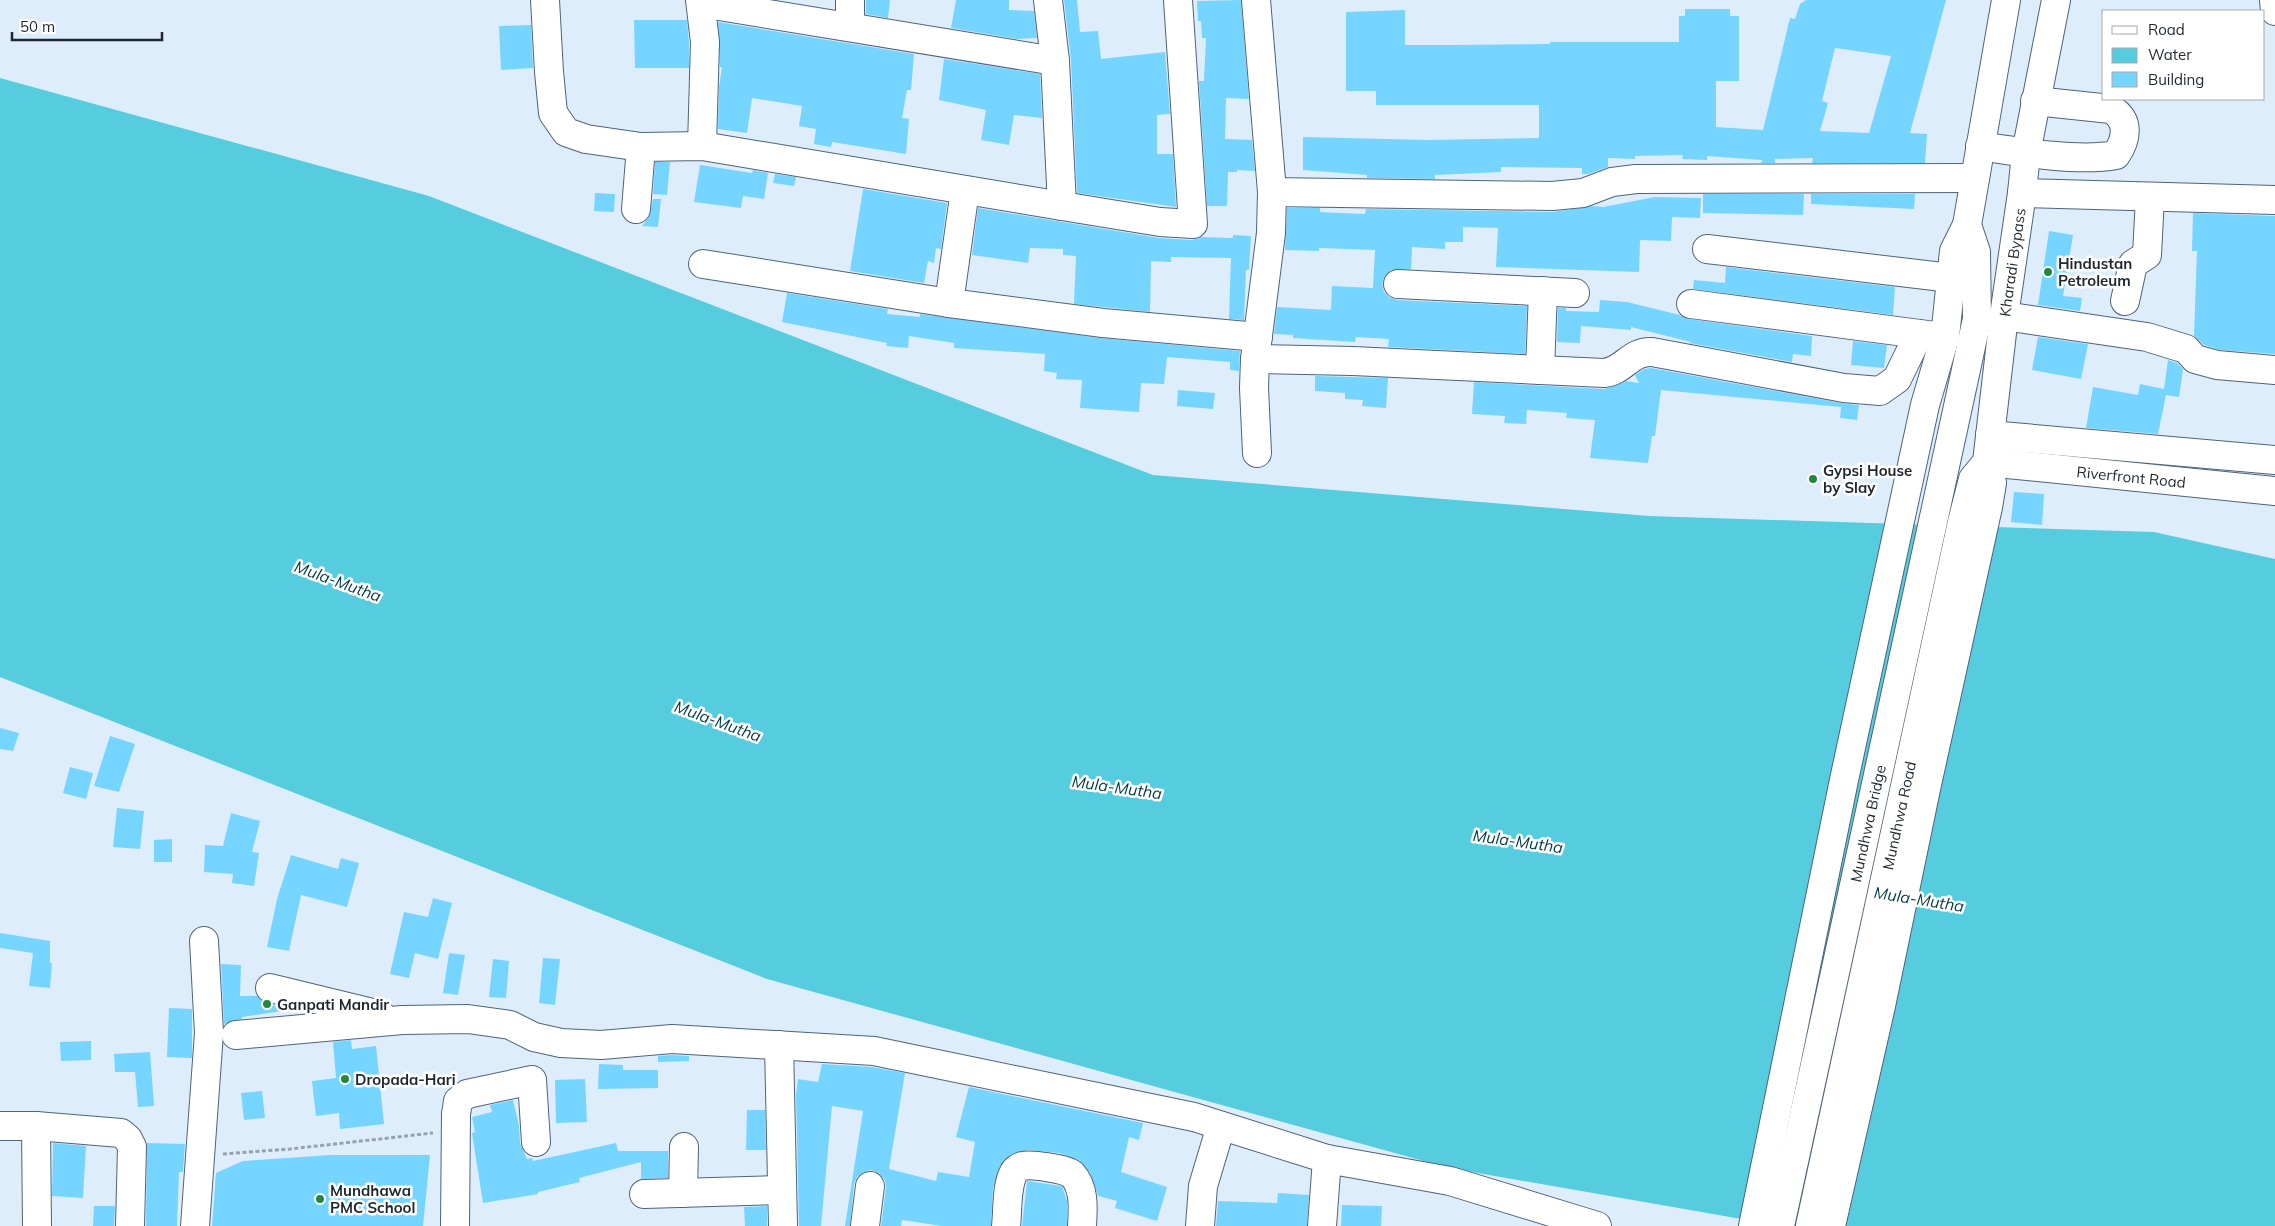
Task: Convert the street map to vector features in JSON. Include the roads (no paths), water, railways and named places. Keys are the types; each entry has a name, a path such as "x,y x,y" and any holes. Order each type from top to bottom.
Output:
{"main road":[{"path":"546,0 548,72 553,113 566,132 586,139 641,147 702,146 1160,222 1193,224 1178,0"},
{"path":"1048,0 1055,61 1062,206"},
{"path":"1256,0 1272,192 1270,233 1256,348 1254,388 1257,453"},
{"name":"Kharadi Bypass","path":"1955,420 1977,319 1976,252 1967,225 2006,0"},
{"name":"Kharadi Bypass","path":"1973,522 1992,483 1987,462 2004,316 2026,152 2056,0"},
{"path":"2274,0 2275,11"},
{"path":"702,146 705,42 701,2 850,13 1055,61"},
{"path":"1980,146 2102,158 2116,155 2121,148 2125,125 2120,114 2111,109 2035,101"},
{"path":"636,209 641,147"},
{"path":"1272,192 1552,196 1583,193 1612,182 1636,179 1975,178"},
{"path":"949,303 966,190"},
{"path":"2022,193 2275,200"},
{"path":"2125,301 2133,264 2147,255 2150,197"},
{"path":"1753,1226 1846,770 1925,406 1932,336 1951,278 1954,251 1967,225"},
{"path":"1707,249 1951,278"},
{"path":"703,264 949,303 1103,323 1256,348 1353,361 1614,372 1638,353 1652,352 1844,388 1880,390 1897,379 1932,336"},
{"path":"1398,284 1575,293"},
{"path":"1540,370 1543,291"},
{"path":"1691,304 1932,336"},
{"path":"2004,316 2147,337 2186,349 2195,359 2217,365 2275,370"},
{"name":"Mundhwa Bridge","path":"1780,1226 1955,420"},
{"name":"Riverfront Road","path":"1990,435 2275,460"},
{"name":"Riverfront Road","path":"1987,462 2275,491"},
{"path":"1831,1226 1881,1006 1973,522"},
{"name":"Mundhwa Road","path":"1810,1226 1973,522"},
{"path":"195,1226 209,1033 204,941"},
{"path":"270,988 402,1020"},
{"path":"236,1036 402,1020 468,1020 510,1026 534,1037 561,1043 602,1045 672,1039 874,1051 1194,1117 1327,1159 1450,1181 1597,1226"},
{"path":"534,1037 532,1080 536,1142"},
{"path":"779,1045 783,1226"},
{"path":"455,1226 458,1101 467,1094 532,1080"},
{"path":"0,1126 36,1126 121,1132 128,1139 132,1148 130,1226"},
{"path":"36,1126 37,1226"},
{"path":"1200,1226 1203,1186 1221,1126"},
{"path":"683,1193 684,1147"},
{"path":"1322,1226 1327,1159"},
{"path":"1006,1226 1010,1181 1014,1171 1022,1166 1059,1169 1071,1173 1080,1187 1083,1210 1082,1226"},
{"path":"865,1226 870,1186"},
{"path":"644,1194 782,1190"}],"water":[{"name":"Mula-Mutha","path":"0,78 429,196 1153,475 1649,516 2154,532 2275,559 2275,1226 1782,1226 1449,1168 767,979 0,677"}],"place":[{"name":"Hindustan Petroleum","path":"2048,272"},
{"name":"Gypsi House by Slay","path":"1813,479"},
{"name":"Ganpati Mandir","path":"267,1004"},
{"name":"Dropada-Hari","path":"345,1079"},
{"name":"Mundhawa PMC School","path":"320,1199"}]}
